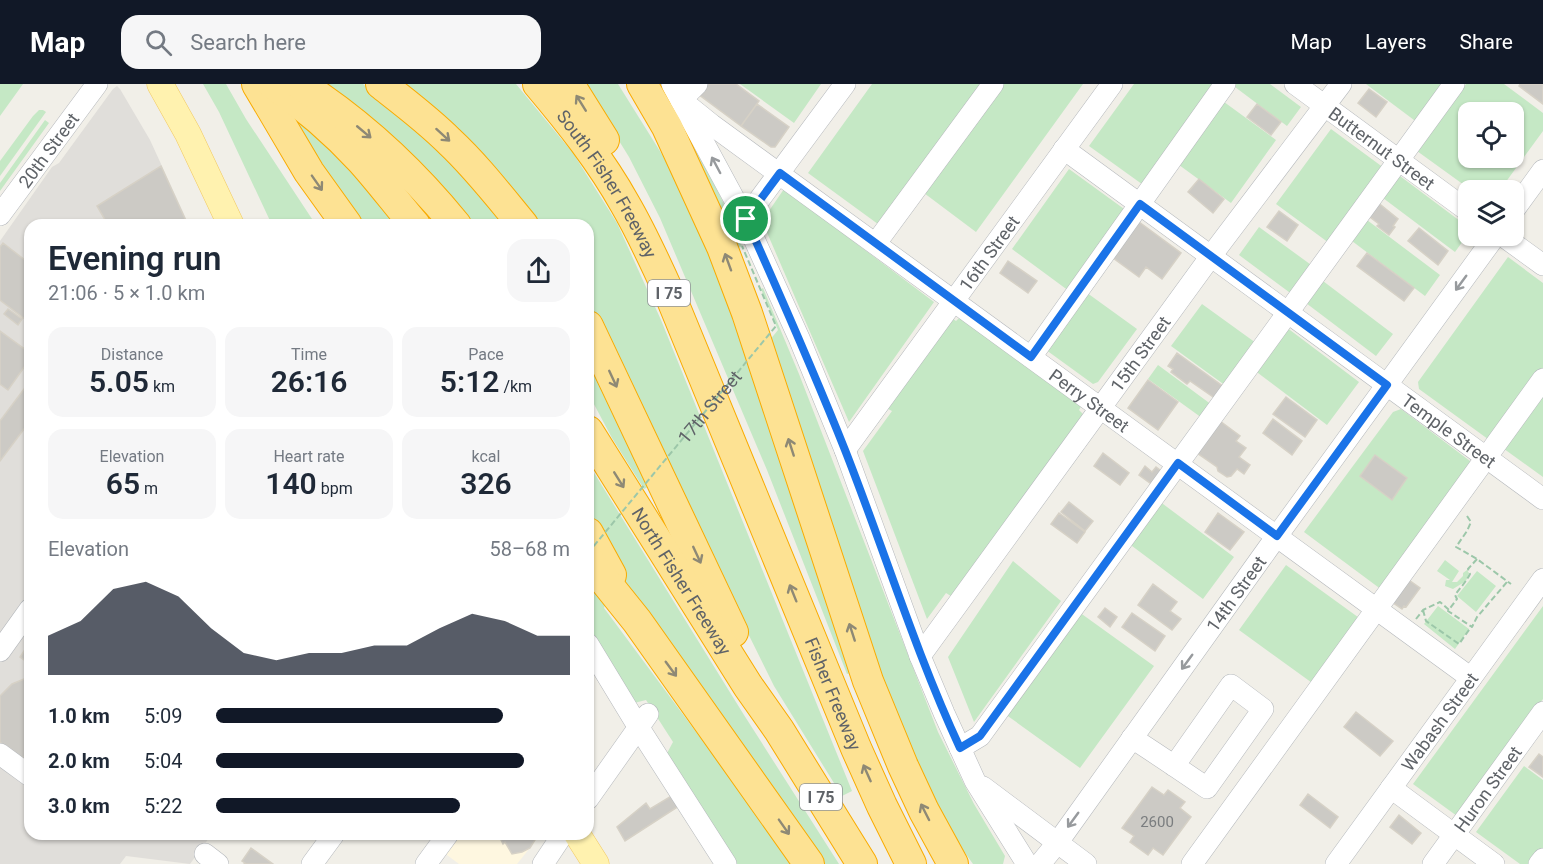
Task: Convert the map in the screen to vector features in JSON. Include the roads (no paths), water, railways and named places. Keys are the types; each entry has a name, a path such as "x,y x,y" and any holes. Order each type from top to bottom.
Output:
{"highway":[{"path":"257,84 309,172 343,219"},
{"path":"273,84 325,125 361,160 410,219"},
{"path":"300,84 359,127 435,199 451,219"},
{"path":"381,84 451,142 518,219"},
{"name":"South Fisher Freeway","path":"538,84 600,165 624,202 647,245 764,521"},
{"path":"569,84 631,187 667,262 742,446 764,521"},
{"path":"632,84 686,170"},
{"path":"642,84 667,127 722,247 747,313 868,681 903,766 952,864"},
{"path":"594,339 758,681 779,730"},
{"name":"North Fisher Freeway","path":"594,441 748,686 779,730"},
{"name":"Fisher Freeway","path":"764,521 856,748 911,864"},
{"path":"594,544 637,621"},
{"path":"594,567 637,621 809,864"},
{"name":"I 75","path":"779,730 862,864"}],"main road":[{"path":"160,84 184,126 228,219"},
{"path":"581,840 596,864"}],"street":[{"name":"20th Street","path":"0,216 97,84"},
{"path":"697,84 677,92 746,219 799,338 845,450 920,656 960,748 975,781 1027,864"},
{"path":"746,219 845,84"},
{"path":"876,243 993,84"},
{"name":"16th Street","path":"845,450 1112,84"},
{"path":"1031,357 1225,84"},
{"name":"Butternut Street","path":"1295,84 1458,204"},
{"name":"15th Street","path":"920,656 1211,256 1341,84"},
{"path":"960,748 980,736 1454,84"},
{"name":"Perry Street","path":"677,92 712,125 1471,678"},
{"name":"Temple Street","path":"1064,149 1543,498"},
{"path":"1524,196 1543,170"},
{"name":"14th Street","path":"1040,864 1488,246"},
{"path":"1517,246 1543,265"},
{"path":"1192,864 1543,379"},
{"name":"Wabash Street","path":"1336,864 1543,579"},
{"path":"0,651 7,628 24,614"},
{"path":"594,652 644,721 726,864"},
{"path":"1132,738 1207,788 1263,709 1231,685 1174,765"},
{"name":"Huron Street","path":"1432,864 1543,712"},
{"path":"594,790 644,721"},
{"path":"0,754 24,772"},
{"path":"975,781 1086,864"},
{"path":"1391,788 1494,864"},
{"path":"312,864 330,840"},
{"path":"426,864 444,840"},
{"path":"543,864 559,840"},
{"path":"1539,864 1543,859"}]}
